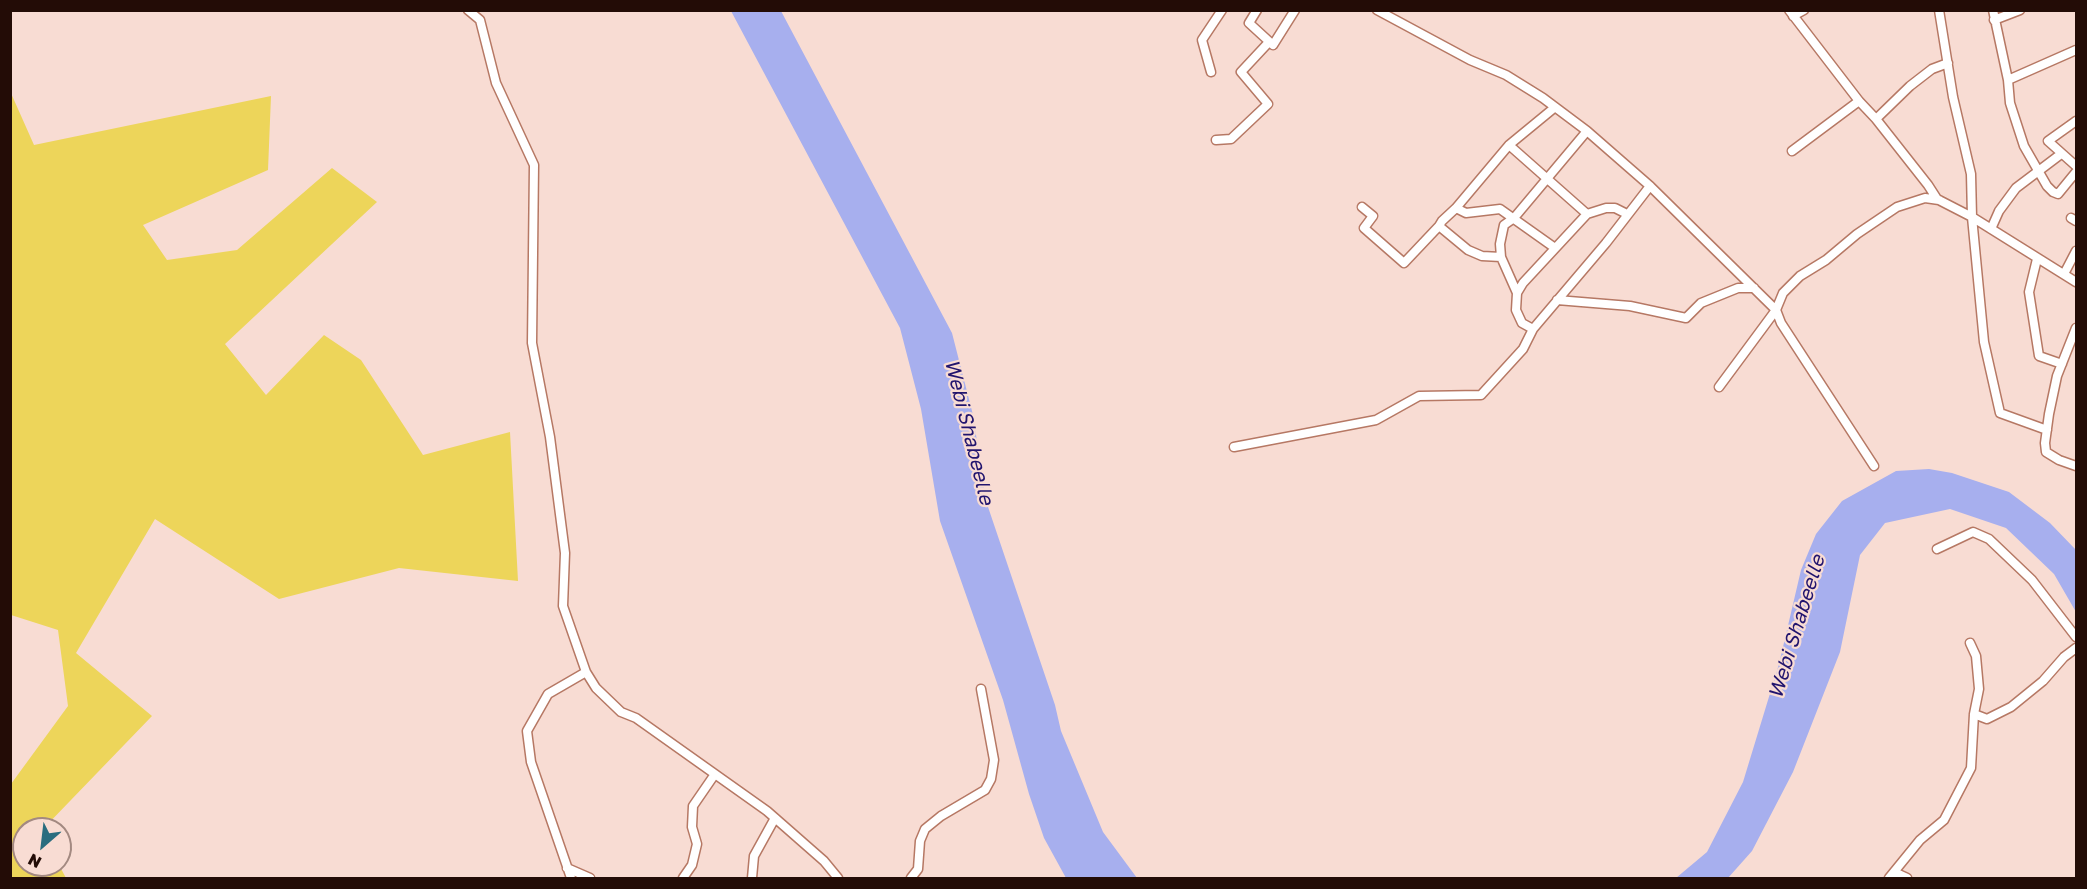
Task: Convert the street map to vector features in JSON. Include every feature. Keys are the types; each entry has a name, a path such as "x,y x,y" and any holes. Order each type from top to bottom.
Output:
{"street":[{"path":"468,10 480,20 496,83 534,165 532,343 550,437 566,553 563,606 586,672 596,688 621,712 636,718 775,818 824,861 835,877"},
{"path":"1211,72 1202,40 1222,10"},
{"path":"1257,10 1249,23 1273,45 1295,10"},
{"path":"1377,10 1470,60 1506,75 1543,98 1587,130 1650,186 1776,310 1781,323 1874,466"},
{"path":"1804,10 1791,13 1937,199 1972,217 2076,282"},
{"path":"1939,10 1953,97 1971,174 1972,217 1984,342 2000,413 2047,430"},
{"path":"2020,10 1994,15 2008,80 2010,103 2024,146 2047,186 2058,194 2076,172"},
{"path":"1216,140 1231,139 1268,104 1241,72 1269,42"},
{"path":"2008,80 2076,50"},
{"path":"1876,119 1910,86 1932,69 1948,63"},
{"path":"1792,151 1859,101"},
{"path":"1362,207 1373,216 1364,228 1404,263 1456,208 1509,146 1554,108"},
{"path":"2076,121 2048,141 2076,166"},
{"path":"1533,329 1522,323 1516,310 1517,293 1501,257 1500,244 1504,225 1514,219 1587,130"},
{"path":"1509,146 1587,214"},
{"path":"1990,229 1999,211 2016,188 2061,154"},
{"path":"1234,447 1376,420 1419,396 1481,395 1523,349 1533,329 1650,186"},
{"path":"1719,387 1776,310 1783,293 1800,276 1826,260 1857,234 1897,207 1925,198 1939,200"},
{"path":"1456,208 1466,213 1500,209 1555,248"},
{"path":"1517,293 1523,283 1587,214 1606,208 1615,208 1627,214"},
{"path":"1439,226 1468,250 1482,256 1501,257"},
{"path":"2064,274 2076,251"},
{"path":"2037,259 2029,292 2039,356 2062,364"},
{"path":"1557,300 1630,306 1686,318 1701,303 1738,288 1754,288"},
{"path":"2076,327 2057,376 2047,430 2046,452 2076,466"},
{"path":"1937,549 1973,532 1989,539 2032,580 2076,637"},
{"path":"1907,879 1892,875 1920,840 1944,820 1971,768 1974,714 1980,688 1976,656 1970,643"},
{"path":"1974,714 1987,719 2011,707 2043,681 2064,657 2076,648"},
{"path":"571,879 531,762 527,731 548,694 586,672"},
{"path":"911,879 918,869 920,841 925,829 941,816 985,790 991,780 994,760 981,689"},
{"path":"682,879 692,865 697,844 692,827 693,806 715,774"},
{"path":"752,879 754,856 775,818"},
{"path":"567,868 590,879"}],"shaded area":[{"path":"10,91 34,145 271,96 268,170 143,225 167,260 237,250 332,168 377,202 225,344 266,395 324,335 361,360 423,455 510,432 518,581 399,568 279,599 155,519 76,653 152,716 55,817 12,817 12,877 66,878 11,878 11,784 68,706 58,630 11,615"}],"water":[{"name":"Webi Shabeelle","path":"731,11 781,11 952,333 973,415 986,501 1055,705 1061,731 1103,832 1137,878 1066,878 1044,838 1029,794 1003,700 940,521 921,409 900,328"},
{"name":"Webi Shabeelle","path":"1929,469 1952,473 2009,492 2050,523 2076,550 2076,612 2054,574 2006,528 1950,509 1885,523 1860,555 1840,652 1793,772 1752,851 1728,878 1676,878 1707,852 1743,782 1779,664 1801,570 1816,534 1842,501 1896,471"}]}
